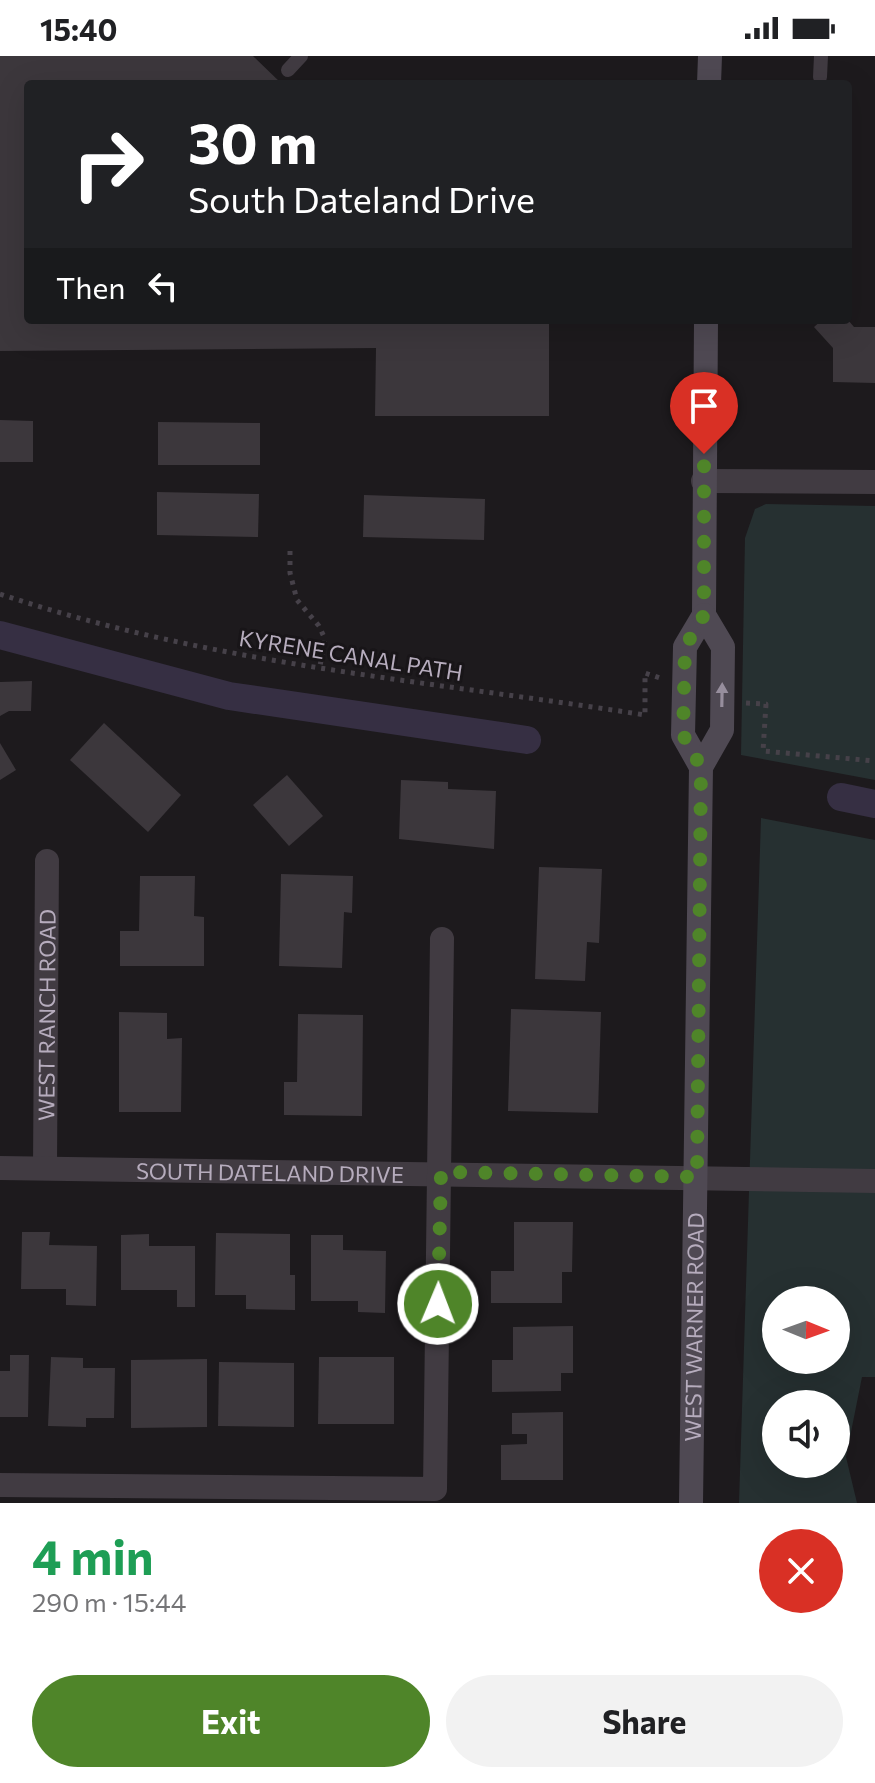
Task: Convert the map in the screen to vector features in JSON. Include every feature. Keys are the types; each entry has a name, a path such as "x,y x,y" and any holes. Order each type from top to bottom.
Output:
{"main road":[{"path":"709,80 710,56"},
{"name":"WEST WARNER ROAD","path":"691,1503 701,767 722,730 723,647 704,615 706,324"},
{"name":"WEST WARNER ROAD","path":"701,767 683,735 685,647 704,615"}],"street":[{"path":"703,481 875,482"},
{"name":"WEST RANCH ROAD","path":"45,1167 47,861"},
{"path":"0,1485 435,1489 442,939"},
{"name":"SOUTH DATELAND DRIVE","path":"0,1168 441,1172 875,1181"}],"lane":[{"path":"288,70 301,56"},
{"path":"820,77 821,56"}],"path":[{"path":"290,551 290,573 297,600 319,626 325,639 320,666"},
{"name":"KYRENE CANAL PATH","path":"0,594 47,610 201,647 446,688 645,715 645,673 661,678"},
{"path":"747,703 766,704 763,751 875,761"}],"shaded area":[{"path":"766,504 875,506 875,780 741,755 745,538 755,509"},
{"path":"761,818 875,840 875,1377 862,1377 850,1437 850,1390 762,1390 762,1478 850,1478 850,1474 857,1503 739,1503"}],"building":[{"path":"0,56 253,56 278,80 24,80 24,324 549,324 549,416 375,416 376,348 0,351"},
{"path":"817,324 851,324 854,327 875,327 875,383 833,382 833,348 814,327"},
{"path":"0,420 33,421 33,462 0,462"},
{"path":"158,422 260,423 260,465 158,465"},
{"path":"157,492 259,494 258,537 157,535"},
{"path":"364,495 485,499 484,540 363,537"},
{"path":"32,681 31,711 9,711 0,716 0,682"},
{"path":"104,723 181,795 148,832 70,760"},
{"path":"0,743 16,770 0,780"},
{"path":"287,775 323,816 289,846 253,805"},
{"path":"401,780 448,782 448,789 496,791 494,849 399,839"},
{"path":"539,867 602,869 599,943 587,942 585,981 535,979"},
{"path":"281,874 353,876 352,913 344,912 342,968 279,966"},
{"path":"140,876 195,876 194,916 204,917 204,966 120,966 120,931 139,931"},
{"path":"511,1009 601,1012 598,1113 508,1111"},
{"path":"119,1012 167,1013 167,1039 182,1038 181,1112 119,1112"},
{"path":"298,1014 363,1015 362,1116 284,1115 284,1082 297,1082"},
{"path":"514,1222 573,1222 572,1272 562,1272 562,1303 491,1303 491,1271 514,1271"},
{"path":"22,1232 50,1232 49,1245 97,1246 96,1306 66,1305 66,1289 21,1289"},
{"path":"216,1233 290,1234 290,1275 295,1275 295,1310 246,1309 246,1295 215,1295"},
{"path":"149,1234 149,1246 195,1246 195,1307 177,1307 177,1290 121,1290 121,1235"},
{"path":"311,1235 343,1235 343,1250 386,1251 385,1313 358,1312 358,1301 311,1301"},
{"path":"573,1326 573,1373 561,1373 561,1391 492,1392 492,1360 513,1360 513,1327"},
{"path":"10,1355 29,1355 28,1417 0,1417 0,1371 10,1371"},
{"path":"51,1357 83,1358 83,1368 115,1368 114,1418 86,1418 86,1427 48,1426"},
{"path":"319,1357 394,1357 394,1424 318,1424"},
{"path":"207,1359 207,1427 131,1428 131,1360"},
{"path":"219,1362 294,1363 294,1427 218,1426"},
{"path":"563,1412 563,1480 501,1480 501,1445 527,1444 527,1434 512,1434 512,1413"}],"waterway":[{"path":"0,635 229,696 527,740"},
{"path":"841,797 875,804"}],"route":[{"path":"438,1304 441,1172 697,1177 701,767 683,735 685,647 704,615 704,454"}]}
